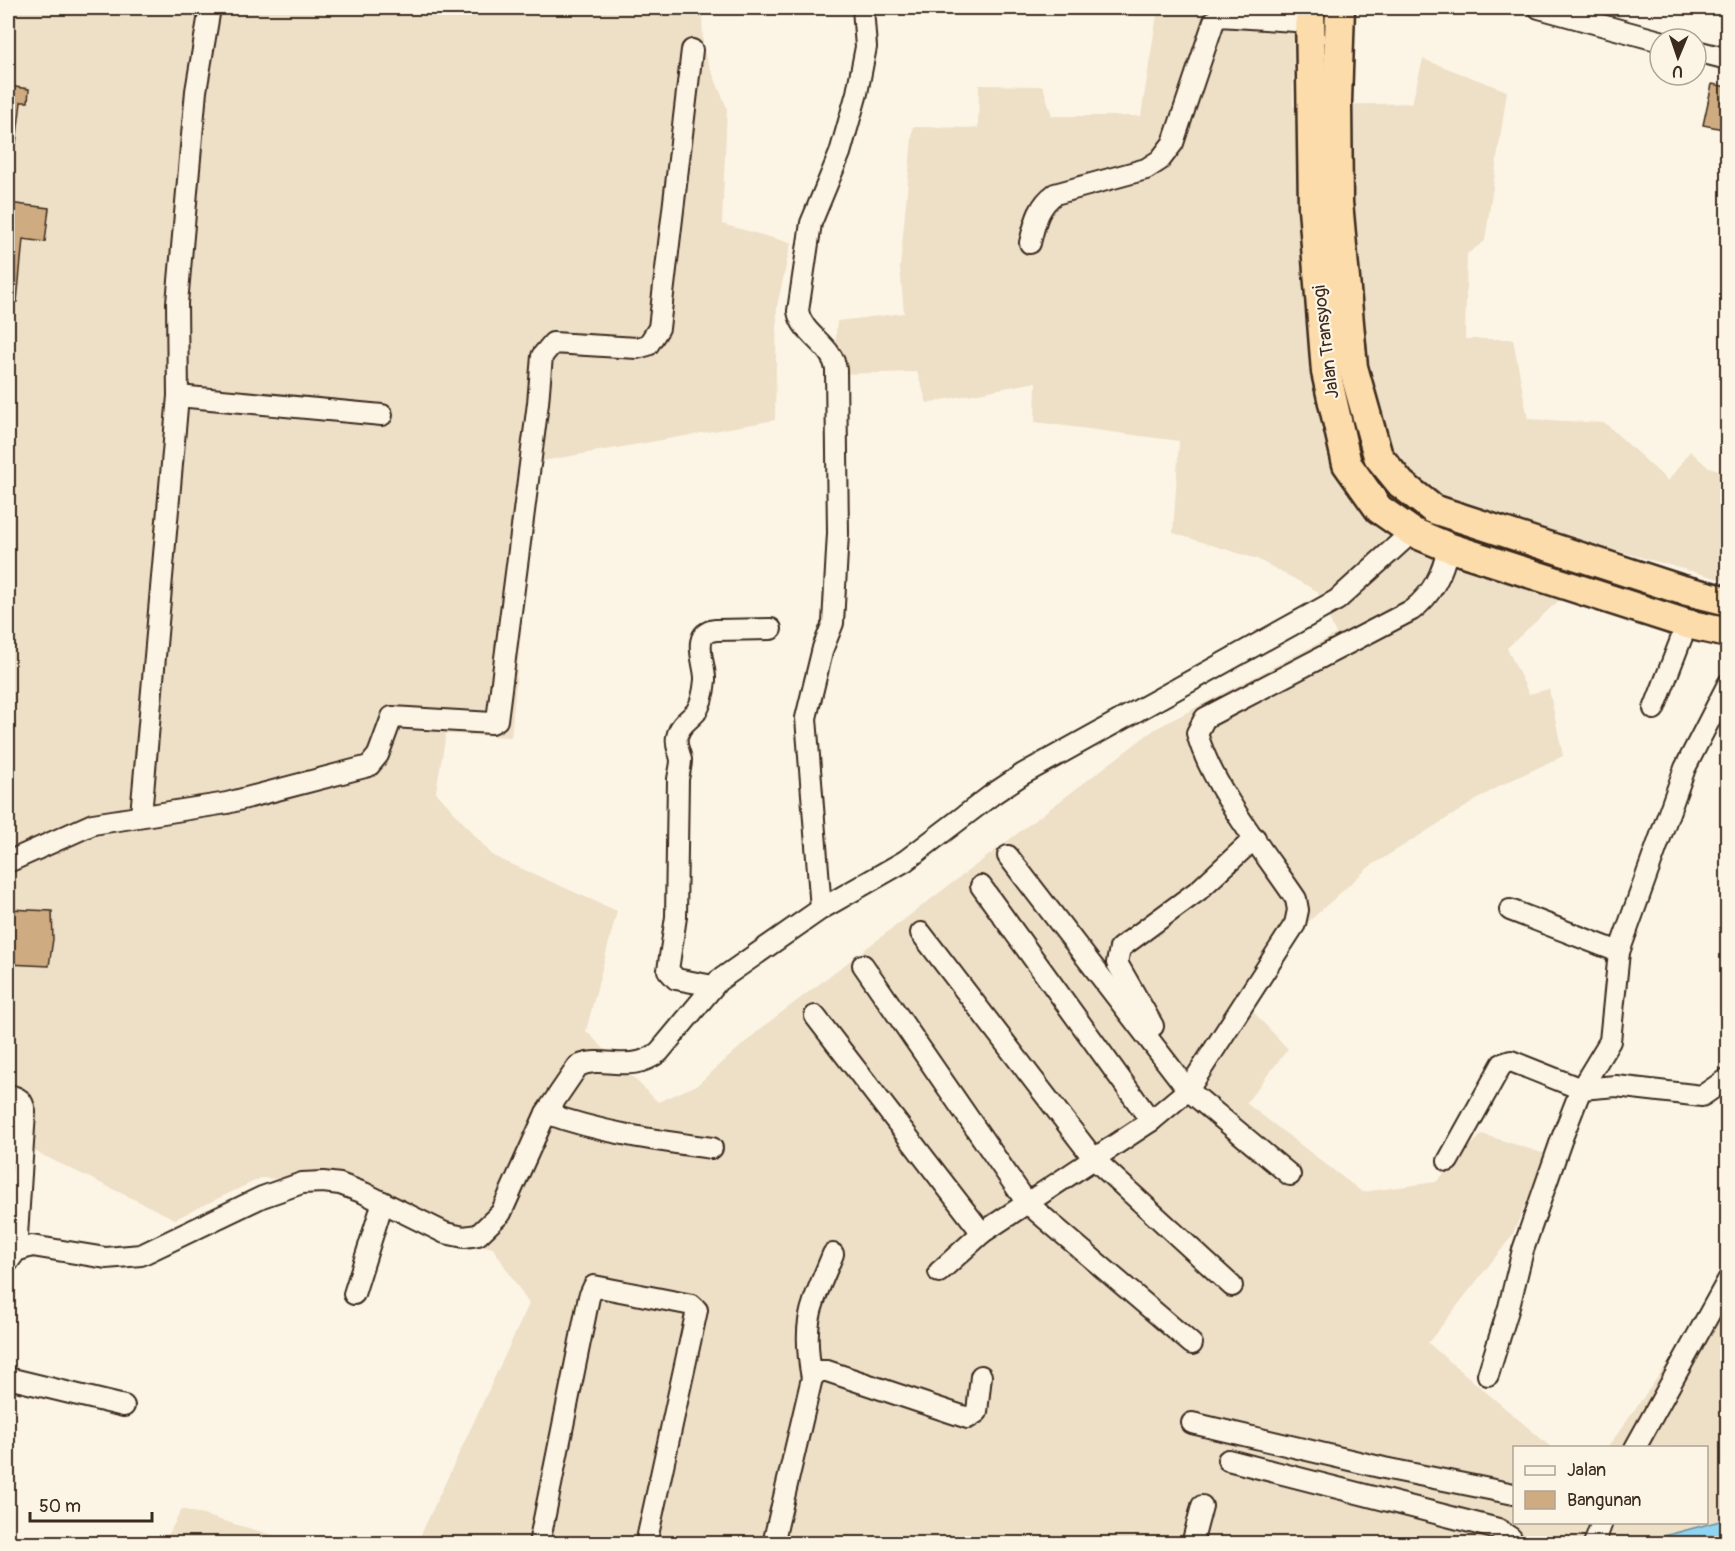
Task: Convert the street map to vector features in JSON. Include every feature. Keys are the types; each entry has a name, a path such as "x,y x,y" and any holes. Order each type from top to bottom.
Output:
{"highway":[{"name":"Jalan Transyogi","path":"1340,8 1338,202 1353,367 1378,456 1401,484 1433,508 1679,589 1728,601"},
{"name":"Jalan Transyogi","path":"1310,15 1313,208 1326,372 1347,464 1379,509 1412,532 1448,547 1687,624 1728,633"}],"street":[{"path":"141,815 178,396 177,303 196,91 210,8"},
{"path":"821,909 806,718 823,648 833,623 838,533 836,370 834,361 802,325 798,311 811,223 840,153 857,93 866,47 863,8"},
{"path":"1539,8 1648,38"},
{"path":"1030,243 1037,216 1046,201 1055,194 1146,169 1160,160 1173,143 1214,21 1220,16 1310,15"},
{"path":"8,861 93,824 227,803 369,766 378,755 392,717 492,723 497,720 542,356 553,343 637,348 648,345 659,328 692,50"},
{"path":"1708,54 1728,59"},
{"path":"178,396 382,415"},
{"path":"12,1257 32,1246 106,1258 141,1255 262,1197 302,1183 340,1184 383,1202 445,1233 464,1237 478,1235 501,1213 546,1113 582,1064 640,1064 650,1059 659,1052 713,986 821,909 889,872 1023,774 1336,600 1412,532"},
{"path":"939,1272 982,1233 1151,1121 1191,1085 1297,917 1296,899 1202,752 1197,733 1205,718 1412,610 1426,599 1438,581 1448,547"},
{"path":"1654,709 1687,624"},
{"path":"713,986 676,979 668,970 676,917 678,779 681,759 677,736 680,728 698,708 703,694 705,678 700,655 702,636 708,631 716,630 771,629"},
{"path":"1488,1375 1523,1250 1581,1089 1610,1041 1619,952 1685,768 1728,684"},
{"path":"1191,1085 1144,1014 1117,963 1118,953 1120,948 1199,890 1255,838"},
{"path":"1008,856 1191,1085 1290,1175"},
{"path":"981,886 1151,1121"},
{"path":"1510,910 1619,952"},
{"path":"921,933 1094,1159 1232,1286"},
{"path":"863,965 1027,1203 1192,1344"},
{"path":"815,1016 982,1233"},
{"path":"1448,1161 1502,1064 1507,1062 1511,1061 1581,1089 1616,1086 1702,1096 1728,1078"},
{"path":"8,1095 17,1097 24,1103 25,1112 12,1257"},
{"path":"546,1113 564,1120 672,1143 712,1148"},
{"path":"354,1294 383,1202"},
{"path":"773,1544 812,1378 806,1335 807,1317 833,1254"},
{"path":"1636,1446 1728,1280"},
{"path":"539,1544 589,1297 594,1286 692,1305 697,1310 646,1544"},
{"path":"812,1378 819,1371 827,1371 969,1418 977,1412 981,1376"},
{"path":"8,1378 124,1406"},
{"path":"1192,1423 1384,1468 1513,1494"},
{"path":"1228,1460 1498,1529 1511,1538 1513,1544"},
{"path":"1192,1544 1202,1506"},
{"path":"1594,1544 1601,1524"}],"shaded area":[{"path":"8,8 702,8 703,50 727,108 722,224 791,243 777,306 775,420 537,462 511,737 446,734 436,792 493,856 617,911 586,1031 658,1102 697,1085 765,1025 1155,729 1336,634 1317,591 1257,559 1173,533 1179,441 1035,422 1036,382 927,403 917,372 833,374 837,321 904,313 900,267 913,127 978,128 979,85 1043,86 1052,116 1141,116 1158,8 1294,8 1293,106 1412,103 1423,59 1507,91 1485,241 1467,254 1465,339 1513,339 1528,419 1605,423 1668,481 1690,451 1707,466 1727,473 1727,581 1614,550 1507,648 1529,694 1549,689 1563,756 1499,786 1369,867 1285,943 1242,1000 1288,1049 1246,1103 1362,1192 1436,1182 1482,1134 1546,1154 1512,1236 1428,1343 1550,1446 1513,1446 1513,1524 1708,1524 1708,1446 1609,1446 1727,1280 1727,1519 1645,1544 417,1543 529,1304 493,1248 400,1223 330,1182 261,1178 175,1219 34,1151 10,1224 8,1223"},
{"path":"182,1509 300,1543 164,1543"}],"water":[{"path":"1727,1519 1727,1543 1645,1543 1646,1541"}],"building":[{"path":"1712,84 1728,87 1728,130 1703,125"},
{"path":"8,86 29,89 28,102 21,102 16,144 8,143"},
{"path":"8,203 49,208 45,242 23,239 17,302 8,302"},
{"path":"8,909 52,911 53,939 49,966 8,964"}]}
